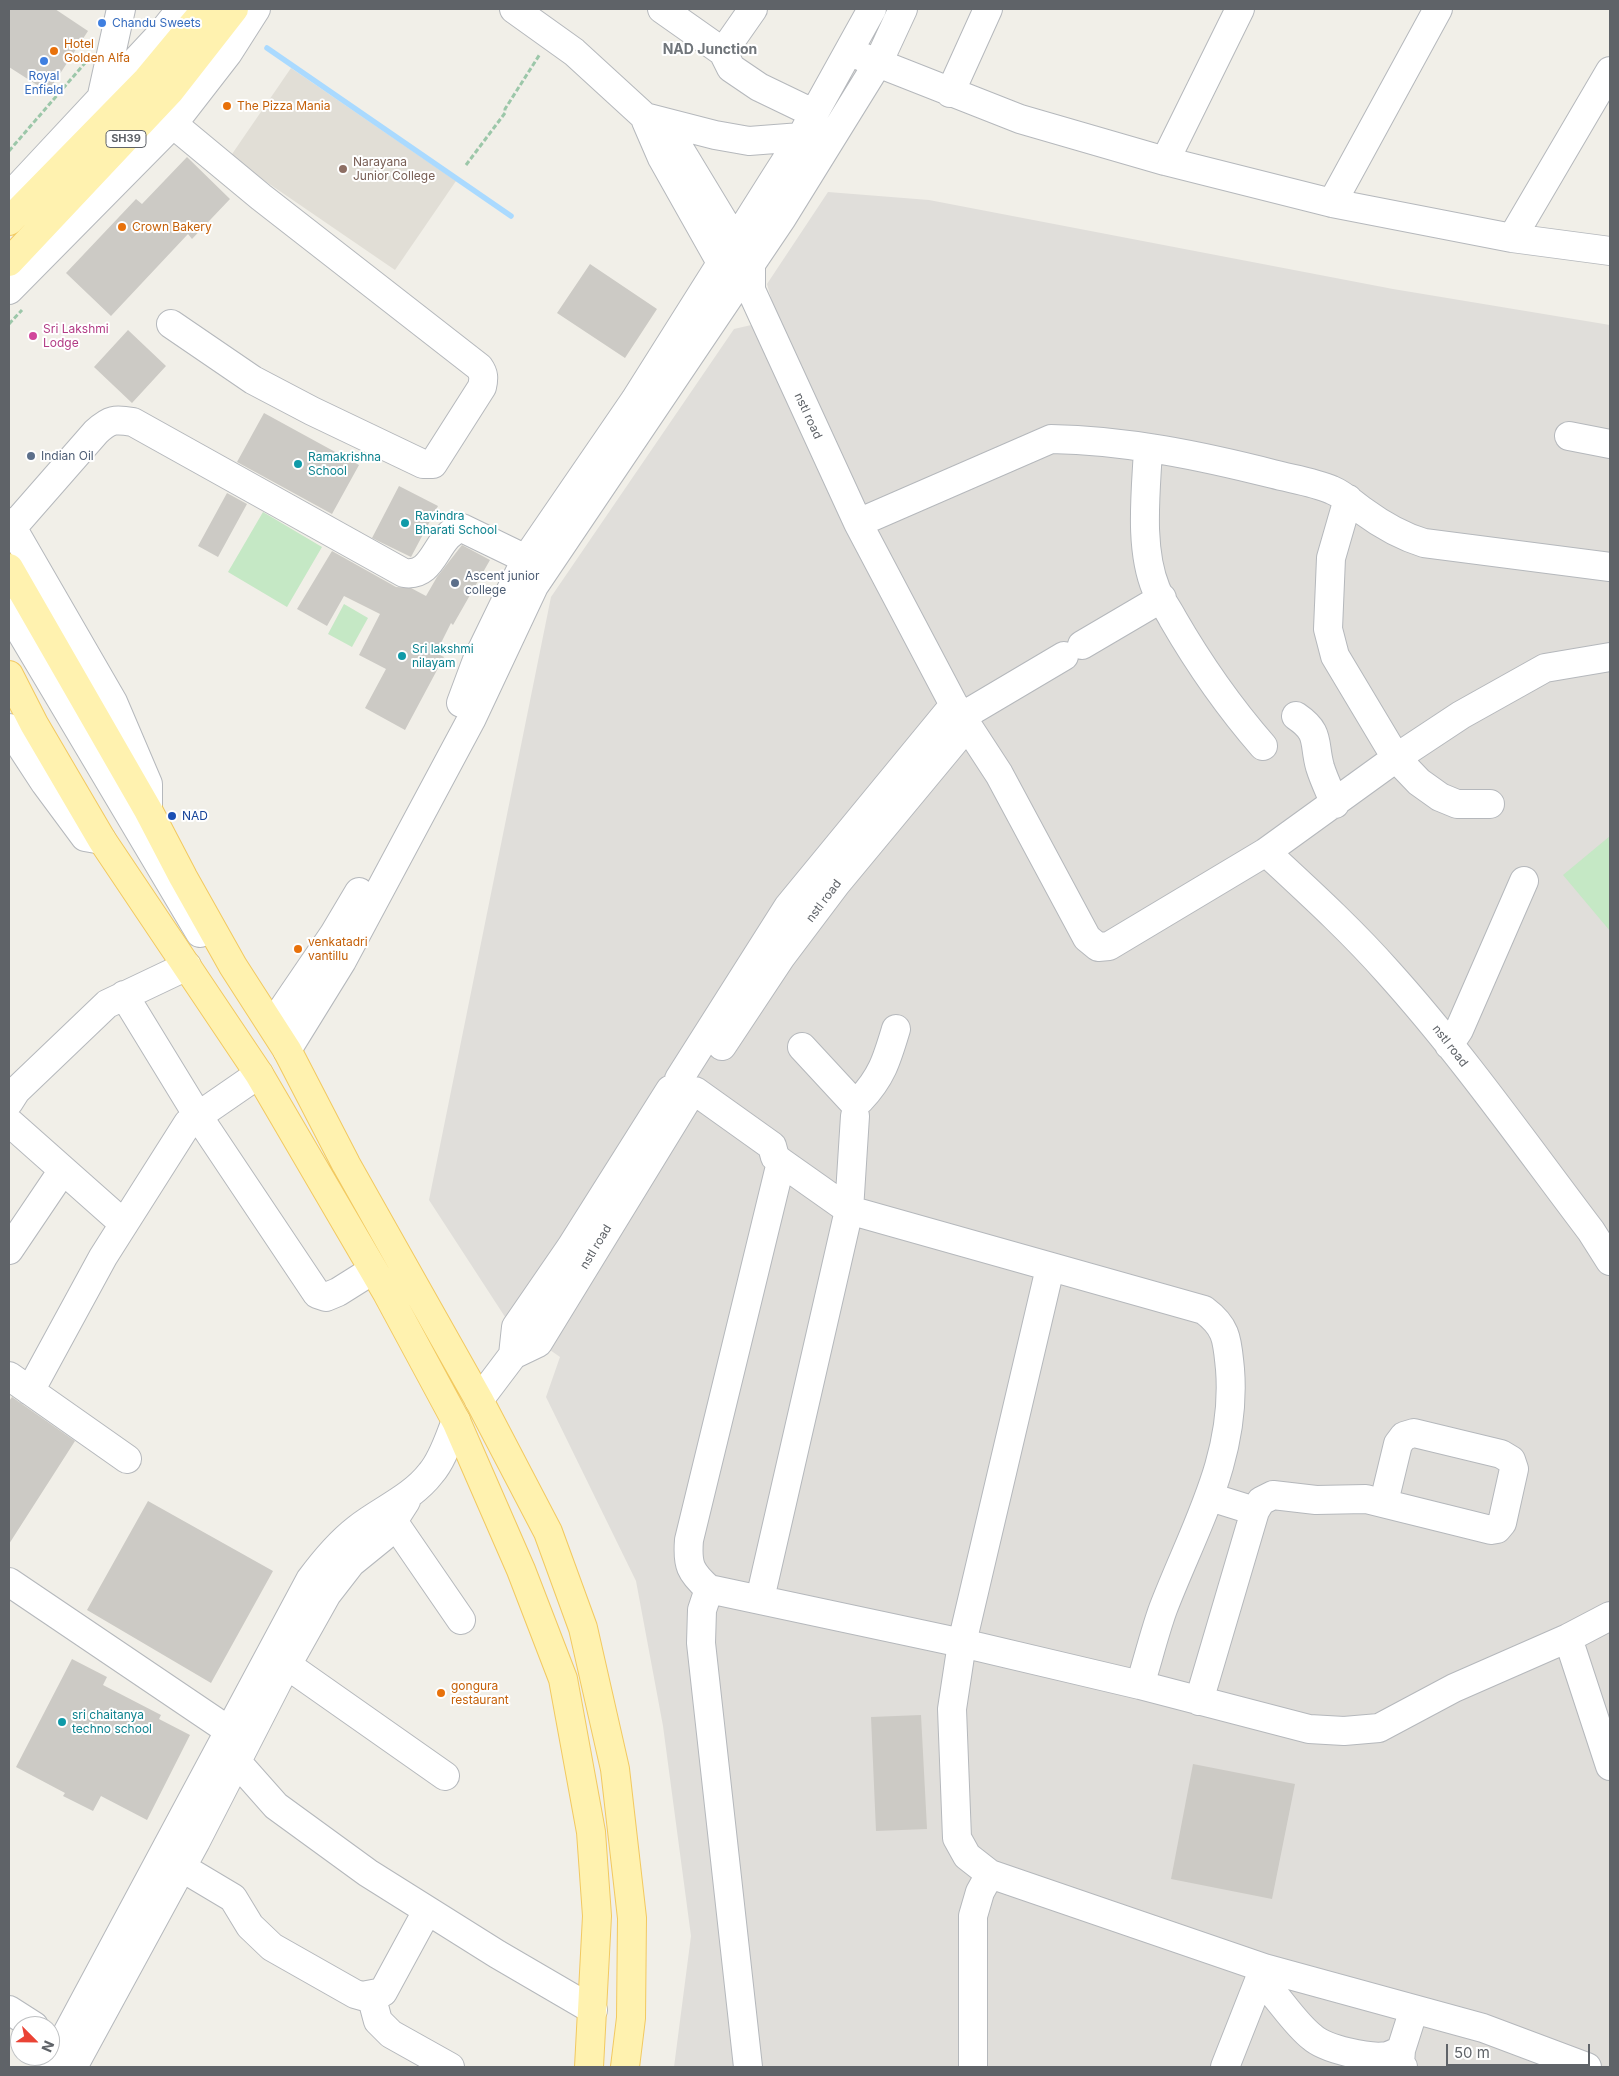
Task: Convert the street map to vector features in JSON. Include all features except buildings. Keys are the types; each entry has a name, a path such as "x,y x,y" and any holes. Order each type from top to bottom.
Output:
{"main road":[{"name":"SH39","path":"9,221 147,80 206,9"},
{"name":"SH39","path":"9,262 170,91 234,9"},
{"path":"9,568 148,810 182,878 233,966 287,1050 346,1164 479,1400 548,1532 583,1628 615,1769 632,1918 631,2018 625,2067"},
{"path":"9,675 34,724 102,840 259,1074 373,1270 456,1421 521,1570 563,1679 591,1832 597,1916 589,2067"}],"street":[{"path":"102,96 121,9"},
{"path":"9,197 161,34 181,9"},
{"path":"9,290 173,124 228,53 256,9"},
{"path":"514,9 552,35 676,143 736,239 746,282"},
{"path":"723,52 753,9"},
{"path":"272,1025 334,934 397,828 460,707 477,660 526,559 635,400 807,125 872,9"},
{"path":"287,1050 342,961 471,720 534,586 746,282 878,62 903,9"},
{"path":"950,93 988,9"},
{"path":"1165,161 1240,9"},
{"path":"1332,203 1438,9"},
{"path":"674,12 723,52 731,68 759,87 807,125"},
{"path":"847,52 878,62 950,93 1020,119 1165,161 1332,203 1512,238 1610,251"},
{"path":"1512,238 1610,71"},
{"path":"645,116 715,135 749,141 807,125"},
{"name":"nstl road","path":"645,116 662,158 720,264 746,282 858,523 961,716 999,774 1086,938 1098,947 1109,946 1266,852 1335,804 1396,758 1461,715 1546,668 1610,657"},
{"path":"171,324 253,380 312,411 423,464 433,464 482,387 484,379 479,367 261,197 173,124"},
{"path":"148,810 148,784 113,702 11,525 106,422 118,420 133,422 404,573 414,575 422,572 449,535 462,528 526,559"},
{"path":"1569,436 1610,444"},
{"path":"858,523 1052,439 1077,439 1238,465 1331,490 1348,499 1384,526 1410,539 1424,543 1610,567"},
{"path":"1148,449 1146,523 1148,555 1156,588 1184,637 1230,706 1263,746"},
{"path":"1348,499 1331,558 1328,629 1336,656 1396,758 1419,782 1440,796 1457,804 1490,804"},
{"path":"961,716 1162,598"},
{"path":"9,612 202,936 233,966"},
{"path":"9,640 184,946 202,988"},
{"name":"nstl road","path":"479,1400 513,1355 538,1343 685,1092 792,943 961,716"},
{"path":"1296,716 1307,724 1316,738 1320,765 1335,804"},
{"path":"9,728 45,783 85,837 102,840"},
{"name":"nstl road","path":"1266,852 1336,917 1382,965 1449,1045 1585,1223 1610,1261"},
{"path":"1449,1045 1459,1030 1524,880"},
{"path":"9,1102 22,1086 107,1004 187,966"},
{"path":"124,995 198,1116 317,1294 326,1297 338,1292 373,1270"},
{"path":"760,1599 849,1210 855,1106 874,1085 884,1069 896,1029"},
{"path":"802,1047 855,1106"},
{"path":"127,1458 19,1384 188,1123 259,1074"},
{"path":"685,1092 772,1146 778,1160 849,1210 1204,1310 1216,1319 1227,1339 1231,1407 1224,1450 1210,1497 1163,1610 1140,1685"},
{"path":"9,1122 124,1224"},
{"path":"778,1160 690,1540 688,1554 690,1569 694,1576 709,1589 962,1643 1140,1685 1308,1729 1344,1731 1379,1728 1454,1688 1568,1638 1610,1616"},
{"path":"9,1250 62,1170"},
{"path":"1050,1268 962,1643 952,1710 957,1838 967,1856 990,1874 1262,1973 1414,2008 1483,2028 1588,2067"},
{"path":"73,2067 326,1594 351,1563 383,1536 413,1492 432,1473 444,1451 456,1421"},
{"path":"1199,1701 1255,1511 1261,1502 1273,1495 1316,1500 1366,1499 1491,1530 1497,1529 1502,1524 1514,1469 1511,1460 1501,1454 1414,1433 1404,1436 1398,1444 1384,1502"},
{"path":"60,2032 310,1580 331,1552 357,1528 413,1492"},
{"path":"1210,1497 1255,1511"},
{"path":"393,1521 461,1620"},
{"path":"9,1582 228,1730 237,1762 276,1806 368,1873 427,1911 593,2010"},
{"path":"709,1589 702,1610 701,1643 748,2067"},
{"path":"1568,1638 1610,1766"},
{"path":"288,1664 445,1776"},
{"path":"181,1867 233,1898 250,1926 272,1947 355,1994 371,1995 383,1992 427,1911"},
{"path":"973,2067 973,1916 980,1892 990,1874"},
{"path":"1262,1973 1277,1995 1312,2038 1334,2048 1365,2055 1402,2059 1414,2008"},
{"path":"1224,2067 1262,1973"},
{"path":"371,1995 373,2009 378,2021 391,2034 450,2067"}],"path":[{"path":"466,165 505,113 505,109 552,35"}],"shaded area":[{"name":"Narayana Junior College","path":"291,68 456,181 395,270 230,157"},
{"path":"828,192 929,200 1393,289 1610,325 1610,2067 674,2067 691,1936 663,1726 636,1581 546,1397 560,1357 507,1320 429,1200 551,597 734,329 777,319 767,284"}],"green space":[{"path":"263,512 322,547 287,607 228,572"},
{"path":"344,604 368,618 352,647 328,634"},
{"path":"1610,836 1610,931 1563,875"}],"waterway":[{"path":"267,48 511,216"}],"place":[{"name":"Chandu Sweets","path":"102,23"},
{"name":"Hotel Golden Alfa","path":"54,51"},
{"name":"Royal Enfield","path":"44,61"},
{"name":"The Pizza Mania","path":"227,106"},
{"name":"Narayana Junior College","path":"343,169"},
{"name":"Crown Bakery","path":"122,227"},
{"name":"Sri Lakshmi Lodge","path":"33,336"},
{"name":"Indian Oil","path":"31,456"},
{"name":"Ramakrishna School","path":"298,464"},
{"name":"Ravindra Bharati School","path":"405,523"},
{"name":"Ascent junior college","path":"455,583"},
{"name":"Sri lakshmi nilayam","path":"402,656"},
{"name":"NAD","path":"172,816"},
{"name":"venkatadri vantillu","path":"298,949"},
{"name":"gongura restaurant","path":"441,1693"},
{"name":"sri chaitanya techno school","path":"62,1722"}],"district":[{"name":"NAD Junction","path":"710,50"}]}
